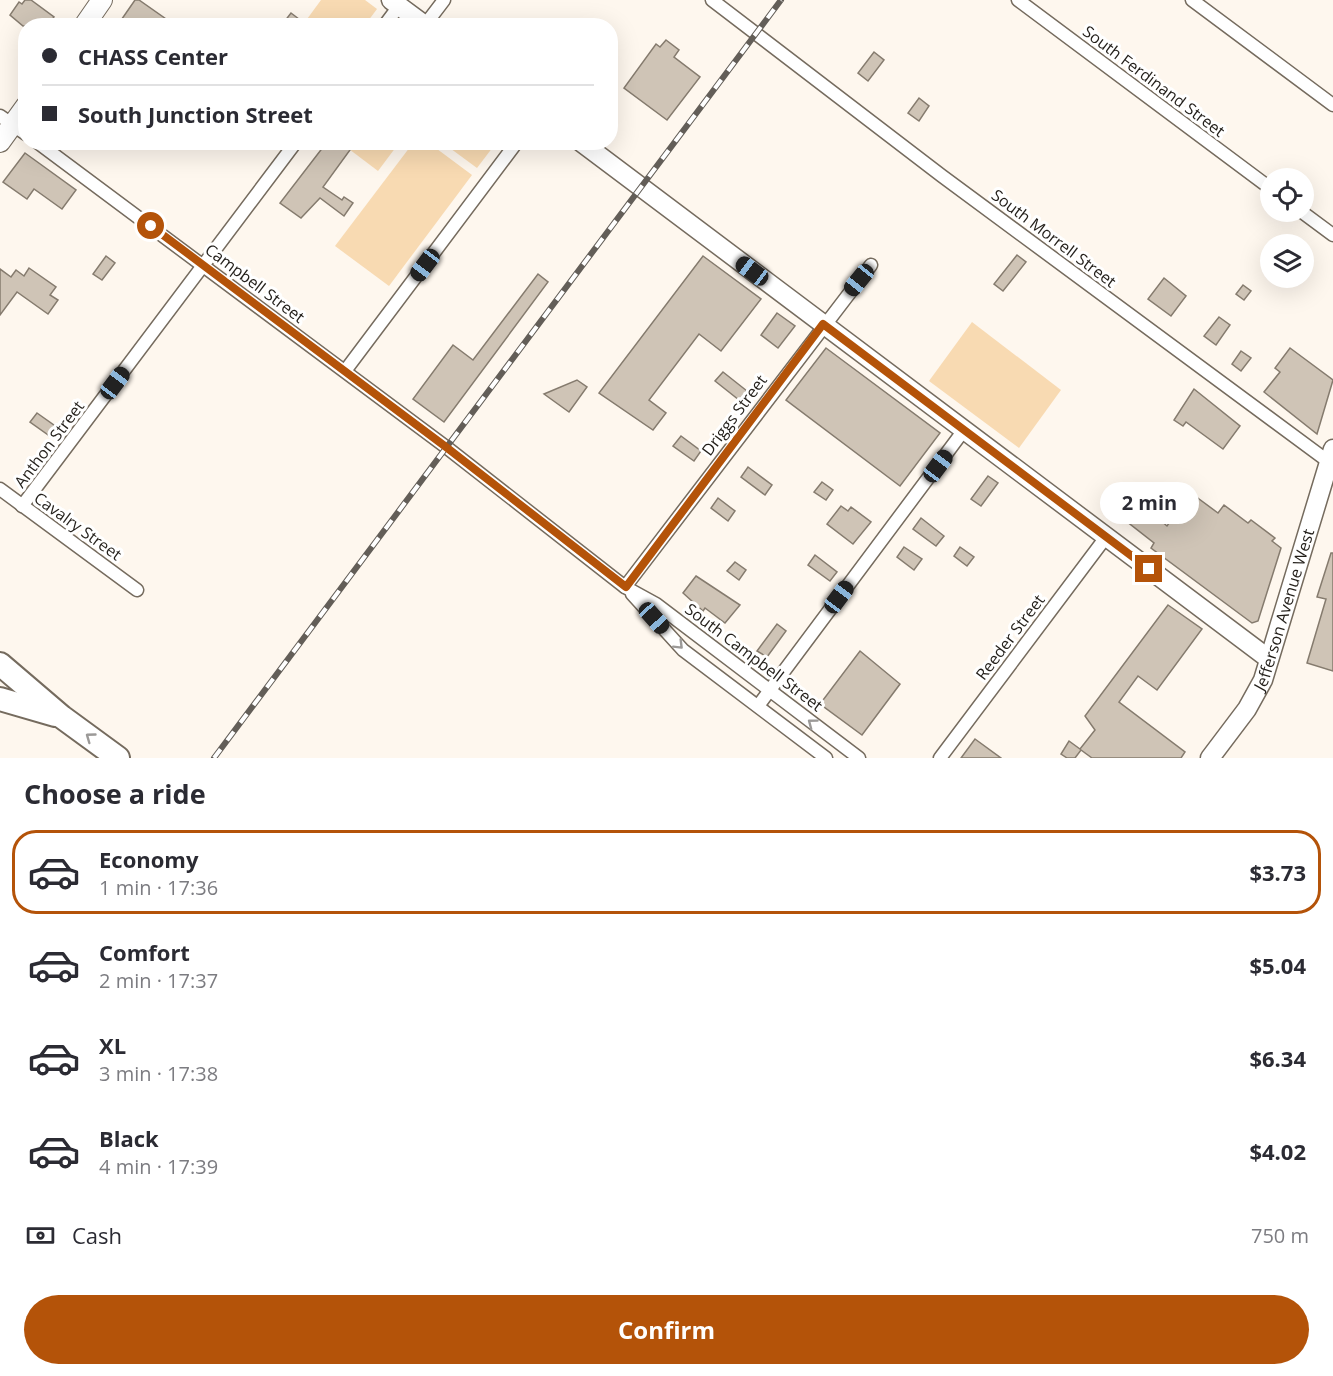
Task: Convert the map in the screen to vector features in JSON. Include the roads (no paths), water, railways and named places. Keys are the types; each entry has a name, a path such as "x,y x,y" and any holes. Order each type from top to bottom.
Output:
{"highway":[{"path":"0,664 62,717 118,758"},
{"path":"0,699 62,717"}],"main road":[{"path":"90,18 102,0"},
{"path":"0,142 13,125"}],"street":[{"path":"431,18 444,0"},
{"name":"South Morrell Street","path":"712,0 961,190 1331,455"},
{"name":"South Ferdinand Street","path":"1018,0 1260,181"},
{"path":"1192,0 1333,105"},
{"path":"388,18 395,3 416,18"},
{"name":"Campbell Street","path":"48,150 452,452"},
{"name":"Anthon Street","path":"22,506 290,150"},
{"path":"345,371 511,150"},
{"path":"592,150 1269,659"},
{"path":"1314,221 1333,235"},
{"name":"Driggs Street","path":"626,587 823,324 871,265"},
{"path":"758,706 964,430"},
{"name":"South Campbell Street","path":"452,452 626,587 656,604 859,758"},
{"name":"Jefferson Avenue West","path":"1210,758 1256,695 1331,455"},
{"name":"Cavalry Street","path":"0,489 137,590"},
{"name":"Reeder Street","path":"940,758 1106,537"},
{"name":"South Campbell Street","path":"626,587 683,650 826,758"}],"railway":[{"path":"214,758 781,0"}]}
